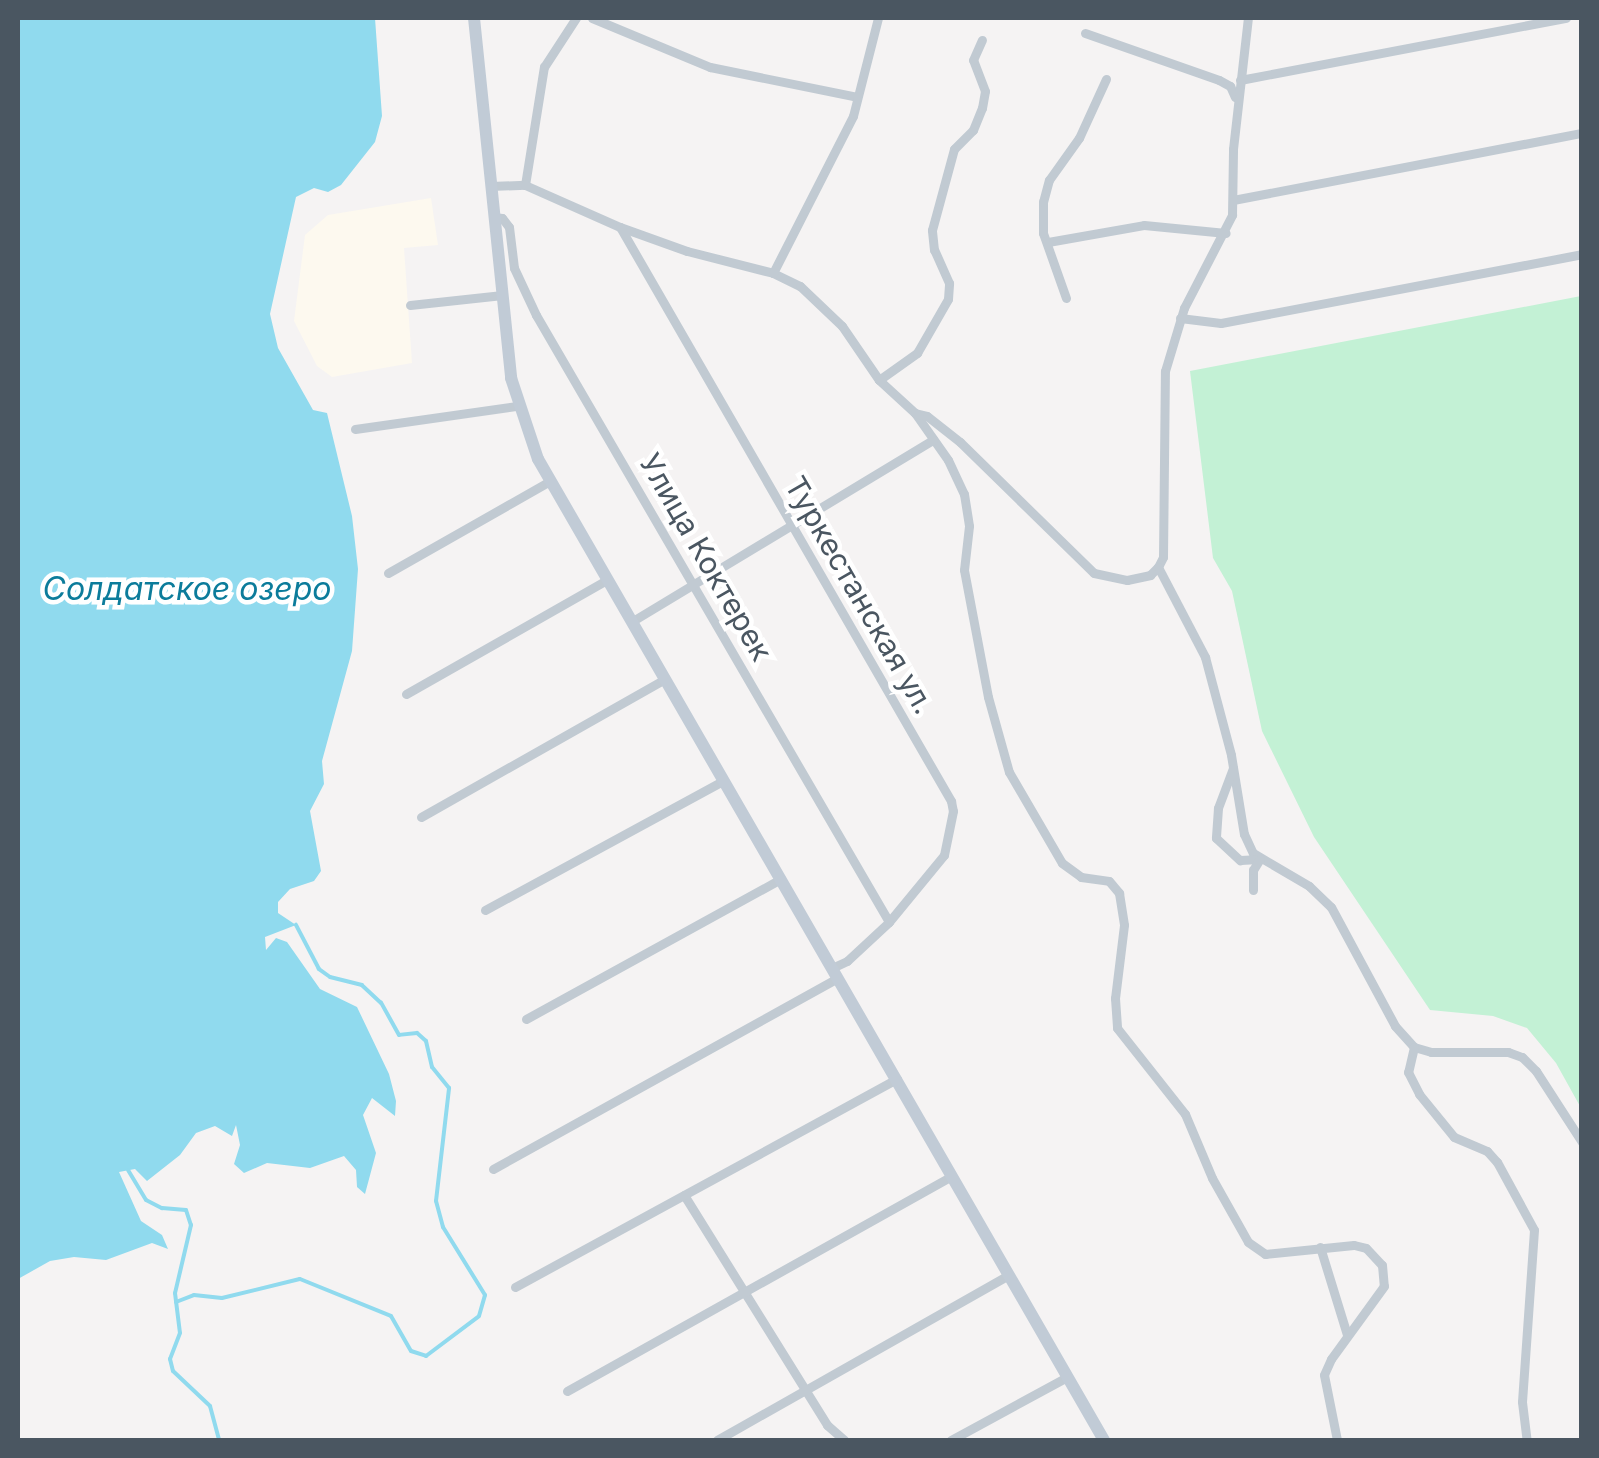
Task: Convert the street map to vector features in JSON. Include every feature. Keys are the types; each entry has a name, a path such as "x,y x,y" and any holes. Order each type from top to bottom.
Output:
{"main road":[{"path":"474,18 517,406 550,481 1104,1440"}],"street":[{"path":"526,185 544,67 576,18"},
{"path":"592,18 710,67 758,73 857,97"},
{"path":"773,273 847,131 878,18"},
{"path":"914,414 928,416 984,463 1037,522 1094,573 1126,580 1150,575 1158,567 1164,557 1165,371 1180,318 1226,232 1233,200 1237,105 1248,18"},
{"path":"1240,80 1566,18"},
{"path":"1085,33 1225,83 1237,105"},
{"path":"879,380 918,352 948,300 949,283 934,250 932,230 942,207 954,149 973,130 982,108 985,91 973,60 982,40"},
{"path":"1066,298 1041,217 1049,180 1079,138 1106,79"},
{"path":"1233,200 1582,133"},
{"path":"490,186 526,185 620,227 688,251 773,273 800,286 824,305 879,380 914,414 933,440 964,494 968,526 964,570 988,697 1010,772 1062,863 1082,877 1109,881 1118,893 1124,925 1115,998 1117,1028 1185,1114 1212,1178 1248,1242 1265,1254 1320,1247 1366,1248 1382,1265 1384,1286 1347,1335 1324,1375 1337,1440"},
{"name":"Улица Коктерек","path":"494,217 502,218 509,227 514,268 536,316 889,922"},
{"path":"1048,242 1144,225 1226,232"},
{"name":"Туркестанская ул.","path":"493,1170 835,973 889,922 944,855 953,811 951,801 620,227"},
{"path":"1180,318 1221,323 1582,254"},
{"path":"410,305 502,295"},
{"path":"356,429 517,406"},
{"path":"632,622 933,440"},
{"path":"388,573 550,481"},
{"path":"1158,567 1205,657 1233,768 1244,834 1260,859 1310,886 1331,907 1389,1016 1414,1047 1431,1052 1508,1052 1522,1057 1536,1071 1582,1142"},
{"path":"406,694 607,580"},
{"path":"421,817 664,679"},
{"path":"1233,768 1218,808 1216,838 1240,860 1260,859"},
{"path":"484,910 724,780"},
{"path":"1253,890 1253,870 1260,859"},
{"path":"526,1019 781,879"},
{"path":"1414,1047 1408,1072 1419,1094 1454,1137 1487,1151 1498,1162 1534,1230 1522,1402 1527,1440"},
{"path":"516,1287 897,1079"},
{"path":"568,1390 952,1176"},
{"path":"684,1195 827,1425 844,1440"},
{"path":"1320,1247 1347,1335"},
{"path":"716,1440 1009,1275"},
{"path":"951,1440 1068,1377"}],"shaded area":[{"path":"431,198 438,245 404,248 412,363 332,377 317,366 294,321 305,235 328,215"}],"green space":[{"path":"1582,296 1581,1108 1556,1063 1527,1028 1493,1016 1430,1010 1314,837 1262,731 1232,591 1213,558 1190,371"}],"water":[{"name":"Солдатское озеро","path":"18,18 375,18 382,116 375,142 341,185 328,192 314,188 296,197 270,314 278,348 313,410 327,413 352,516 358,569 352,651 322,761 324,784 310,811 321,871 314,881 290,889 278,902 278,913 296,925 265,937 266,950 276,938 287,942 320,989 357,1007 389,1074 396,1101 395,1116 372,1098 363,1115 376,1153 365,1194 357,1187 356,1170 344,1156 310,1168 267,1163 244,1173 234,1164 240,1145 236,1125 232,1136 215,1126 196,1133 180,1155 147,1181 135,1169 119,1172 141,1221 162,1235 168,1249 152,1243 106,1260 74,1257 50,1261 18,1279"}],"waterway":[{"path":"176,1302 194,1295 222,1298 300,1279 391,1316 411,1351 426,1356 479,1316 485,1295 443,1227 436,1201 449,1088 432,1067 426,1041 417,1033 399,1035 381,1003 362,985 330,977 319,969 296,925"},
{"path":"128,1170 146,1200 162,1208 186,1210 191,1225 175,1293 180,1333 170,1359 173,1371 210,1406 219,1440"}]}
